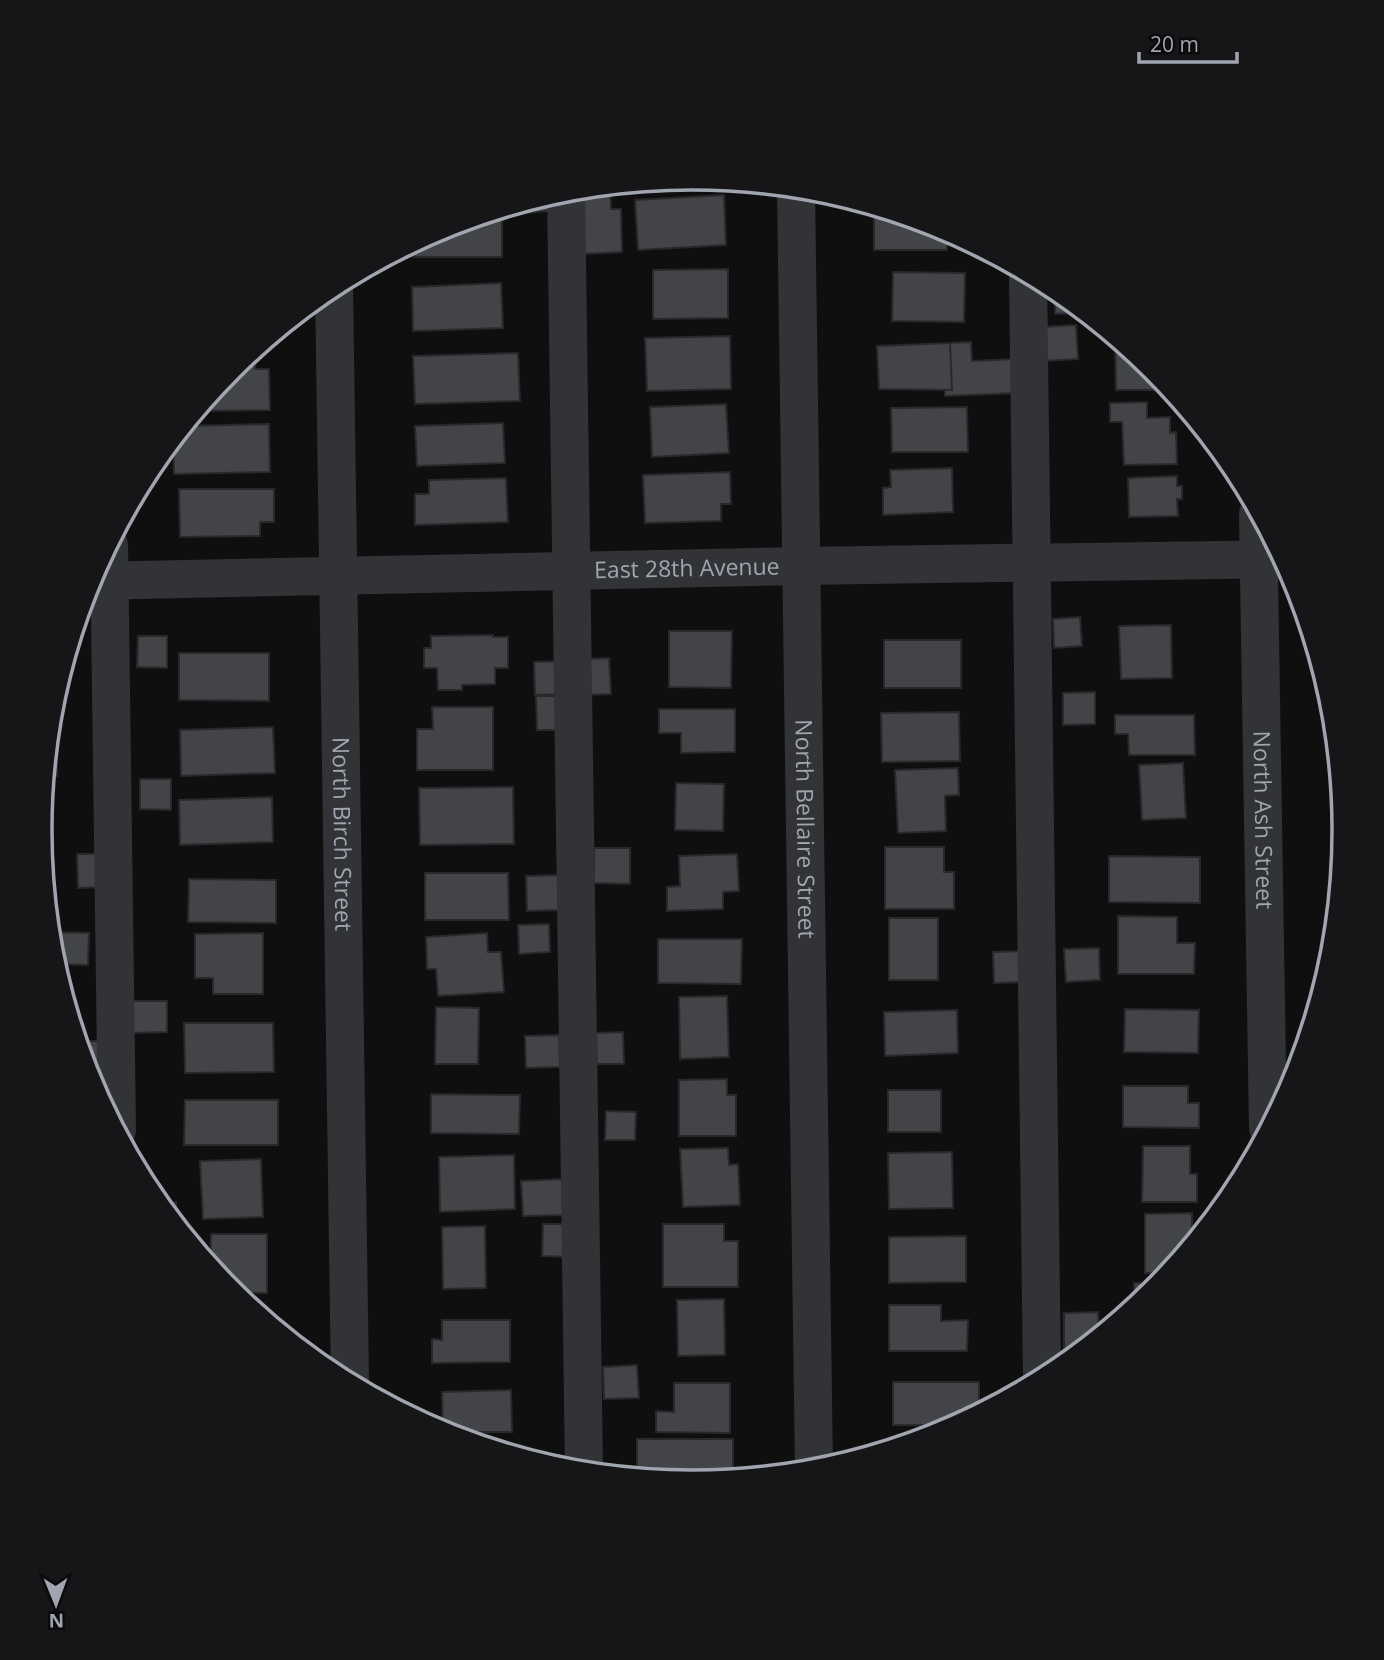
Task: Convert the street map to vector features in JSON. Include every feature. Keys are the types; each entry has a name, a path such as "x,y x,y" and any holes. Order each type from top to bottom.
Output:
{"street":[{"name":"North Bellaire Street","path":"796,200 814,1458"},
{"path":"566,203 584,1460"},
{"path":"1028,286 1042,1365"},
{"name":"North Birch Street","path":"334,300 350,1370"},
{"name":"East 28th Avenue","path":"108,569 337,576 1271,559"},
{"name":"North Ash Street","path":"1268,1108 1271,559"},
{"path":"103,580 116,1110"}],"building":[{"path":"724,195 726,245 638,250 635,200"},
{"path":"610,196 611,209 621,209 622,252 583,254 581,201"},
{"path":"549,207 549,211 523,213"},
{"path":"874,217 947,243 947,250 874,250"},
{"path":"502,219 502,257 412,257 447,239"},
{"path":"728,269 728,318 653,319 653,270"},
{"path":"893,272 965,273 964,322 892,321"},
{"path":"501,283 503,328 413,331 412,287"},
{"path":"1055,304 1068,314 1055,314"},
{"path":"1076,325 1078,359 1044,361 1042,327"},
{"path":"730,336 731,389 647,391 645,338"},
{"path":"971,342 972,361 1015,359 1017,393 945,396 945,390 952,390 950,343"},
{"path":"950,343 952,390 879,389 877,346"},
{"path":"1115,350 1156,390 1116,390"},
{"path":"518,353 520,401 415,404 413,356"},
{"path":"255,364 255,369 269,369 270,410 209,411"},
{"path":"1147,402 1147,418 1170,417 1170,433 1176,432 1177,464 1124,465 1122,422 1110,422 1110,403"},
{"path":"726,404 729,453 652,457 650,407"},
{"path":"967,407 968,452 892,452 891,408"},
{"path":"503,423 505,463 417,466 415,426"},
{"path":"269,424 270,472 174,474 173,457 197,426"},
{"path":"952,468 953,512 883,515 883,488 891,487 890,470"},
{"path":"730,472 731,504 721,504 721,521 645,523 643,475"},
{"path":"1177,476 1177,486 1182,486 1182,499 1177,499 1178,516 1129,517 1128,478"},
{"path":"506,478 508,522 415,525 415,494 429,494 429,480"},
{"path":"179,489 274,489 274,522 260,522 260,536 180,537"},
{"path":"1080,617 1082,646 1054,648 1053,619"},
{"path":"1171,625 1172,678 1121,679 1119,626"},
{"path":"669,631 732,631 731,688 669,687"},
{"path":"138,636 167,636 167,668 137,667"},
{"path":"431,636 508,637 508,668 495,668 495,684 462,685 462,690 438,690 437,668 424,668 424,648 431,648"},
{"path":"884,640 961,640 961,688 884,688"},
{"path":"179,653 269,653 269,701 179,700"},
{"path":"609,658 611,694 587,695 585,659"},
{"path":"568,661 568,694 535,695 534,662"},
{"path":"1095,692 1095,724 1063,725 1063,693"},
{"path":"536,696 570,696 570,730 537,730"},
{"path":"432,707 493,707 493,770 417,770 417,729 433,729"},
{"path":"659,709 735,709 735,752 681,753 681,733 659,733"},
{"path":"959,712 960,761 882,762 881,713"},
{"path":"1115,715 1194,715 1195,755 1129,755 1128,734 1115,734"},
{"path":"273,727 275,773 181,776 180,730"},
{"path":"1183,763 1186,818 1142,820 1139,765"},
{"path":"958,768 959,795 945,796 946,831 898,833 895,770"},
{"path":"140,779 171,779 171,810 140,809"},
{"path":"676,783 724,784 723,831 675,830"},
{"path":"513,787 514,844 420,845 419,788"},
{"path":"272,797 273,842 180,845 179,800"},
{"path":"885,847 944,847 944,872 954,872 954,909 885,909"},
{"path":"594,848 630,848 630,884 594,883"},
{"path":"77,854 110,854 111,887 78,888"},
{"path":"737,854 739,891 723,892 723,909 667,911 667,887 680,886 679,856"},
{"path":"1109,856 1200,857 1200,903 1109,902"},
{"path":"425,873 508,873 509,920 425,920"},
{"path":"560,875 561,910 527,911 526,876"},
{"path":"189,879 276,880 276,923 188,922"},
{"path":"1118,916 1177,917 1177,943 1195,943 1194,974 1118,974"},
{"path":"889,918 938,918 938,980 889,980"},
{"path":"549,924 550,952 519,954 518,925"},
{"path":"61,932 89,933 88,965 67,964"},
{"path":"263,933 263,994 213,994 213,978 195,978 195,934"},
{"path":"487,933 488,952 501,952 504,992 438,996 436,969 427,969 426,937"},
{"path":"658,939 742,939 741,984 658,983"},
{"path":"1099,948 1100,980 1066,982 1064,949"},
{"path":"1024,951 1025,982 994,983 993,952"},
{"path":"727,996 729,1057 680,1059 679,997"},
{"path":"131,1001 167,1001 167,1032 132,1033"},
{"path":"436,1007 479,1008 478,1064 435,1064"},
{"path":"1125,1009 1199,1010 1198,1053 1124,1052"},
{"path":"957,1010 958,1053 885,1056 884,1012"},
{"path":"184,1023 273,1023 274,1072 185,1073"},
{"path":"623,1032 624,1064 597,1064 596,1033"},
{"path":"559,1035 560,1067 526,1068 525,1036"},
{"path":"88,1041 99,1041 99,1071"},
{"path":"727,1079 727,1095 736,1095 736,1136 679,1136 679,1080"},
{"path":"1123,1086 1188,1086 1188,1103 1199,1103 1199,1128 1123,1127"},
{"path":"888,1090 941,1090 941,1132 888,1132"},
{"path":"431,1094 520,1095 519,1134 431,1133"},
{"path":"185,1100 278,1100 278,1145 184,1145"},
{"path":"606,1111 636,1112 635,1140 605,1140"},
{"path":"1143,1146 1190,1146 1190,1174 1197,1174 1197,1202 1142,1202"},
{"path":"728,1148 729,1165 738,1164 740,1205 683,1207 680,1149"},
{"path":"952,1152 953,1208 889,1209 888,1153"},
{"path":"514,1155 515,1209 440,1212 439,1157"},
{"path":"261,1159 263,1217 203,1219 200,1161"},
{"path":"564,1179 566,1215 523,1216 521,1181"},
{"path":"1192,1213 1192,1228 1153,1273 1145,1273 1145,1214"},
{"path":"543,1224 572,1224 572,1257 542,1256"},
{"path":"663,1224 724,1224 724,1241 738,1241 738,1287 663,1287"},
{"path":"485,1226 486,1288 443,1289 442,1227"},
{"path":"211,1234 267,1234 267,1293 251,1293 210,1251"},
{"path":"966,1236 966,1282 889,1283 889,1237"},
{"path":"1134,1283 1143,1283 1134,1291"},
{"path":"724,1299 725,1355 678,1356 677,1300"},
{"path":"889,1305 941,1305 941,1321 968,1320 967,1351 889,1351"},
{"path":"1098,1312 1098,1323 1064,1350 1064,1313"},
{"path":"442,1320 510,1320 510,1362 432,1363 432,1339 442,1340"},
{"path":"637,1365 639,1398 604,1399 603,1367"},
{"path":"893,1382 979,1382 979,1402 975,1404 927,1425 893,1425"},
{"path":"674,1383 730,1383 730,1433 656,1432 656,1411 674,1412"},
{"path":"511,1390 512,1432 476,1432 443,1419 442,1392"},
{"path":"637,1439 733,1439 733,1468 692,1470 637,1467"}]}
